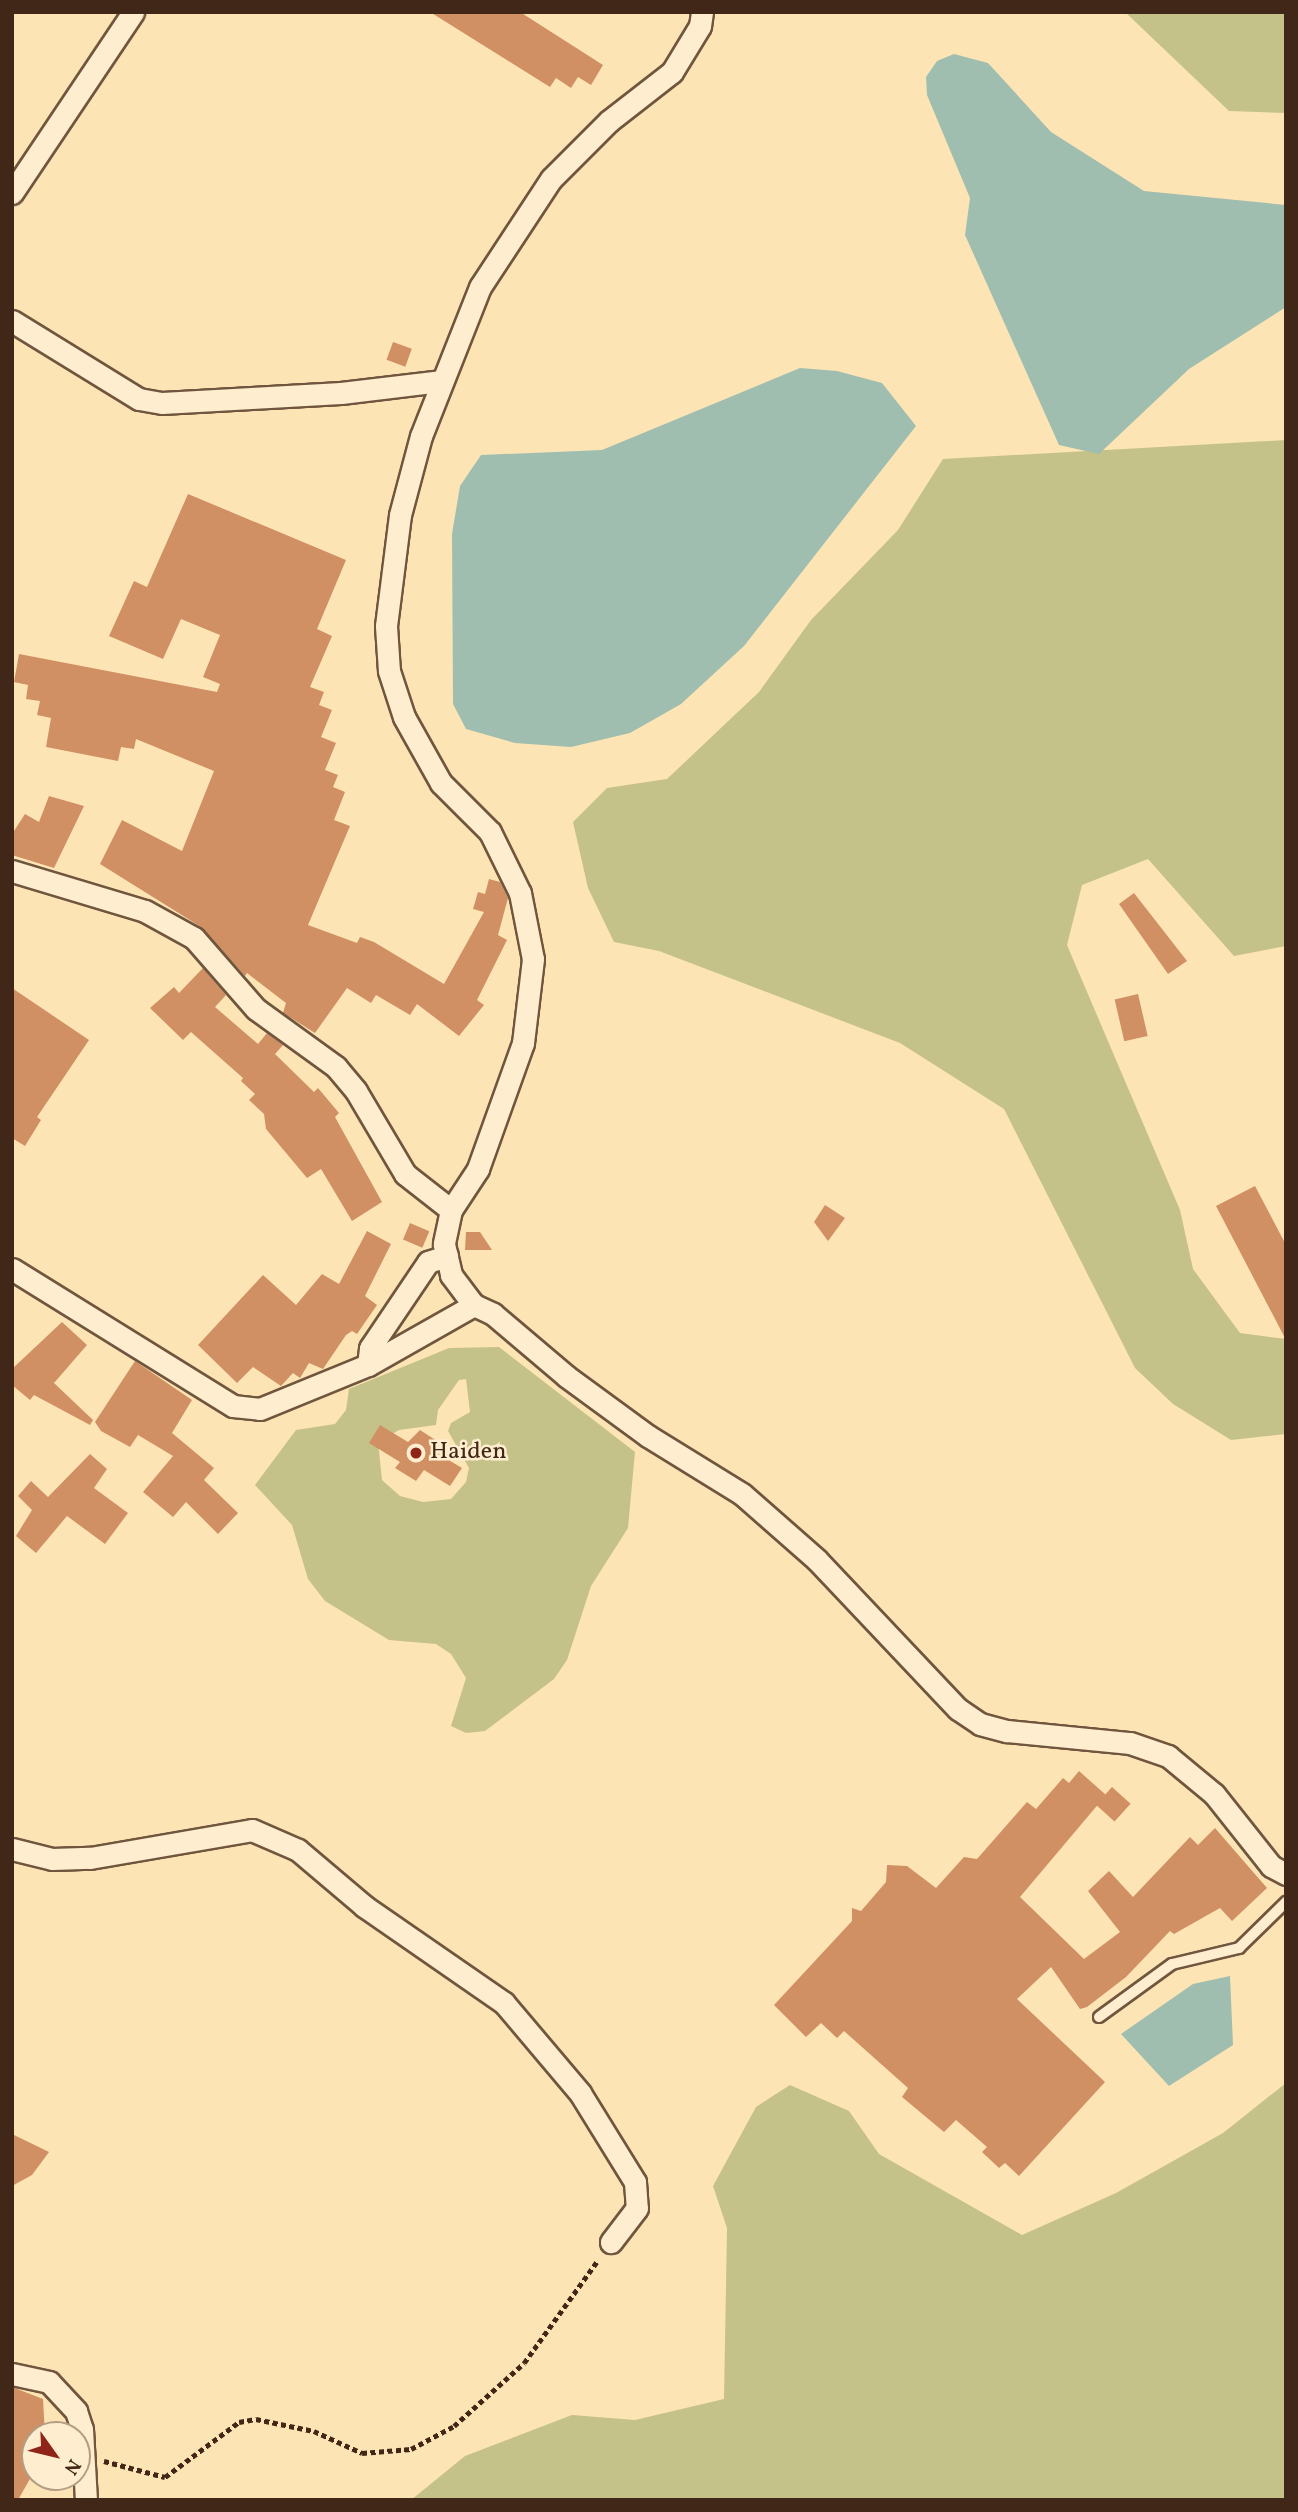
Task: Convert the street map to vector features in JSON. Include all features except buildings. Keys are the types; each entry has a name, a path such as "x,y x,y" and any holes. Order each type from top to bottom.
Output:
{"street":[{"path":"12,193 133,12"},
{"path":"702,12 700,26 672,72 610,121 551,179 480,287 421,436 401,515 386,626 388,671 404,717 441,783 490,832 520,893 533,960 523,1043 478,1168 451,1210 444,1244 452,1275 474,1305 493,1314 649,1436 742,1494 817,1560 958,1709 980,1724 1007,1731 1130,1743 1168,1756 1214,1794 1271,1866 1286,1874"},
{"path":"12,321 139,399 162,403 341,393 442,382"},
{"path":"12,871 145,911 194,938 256,1009 336,1067 356,1091 405,1174 451,1210"},
{"path":"368,1365 370,1348 428,1262 447,1256"},
{"path":"12,1269 233,1406 260,1409 368,1365 474,1305"},
{"path":"12,1849 52,1859 90,1858 252,1830 298,1850 364,1906 504,2003 580,2093 635,2182 637,2208 611,2242"},
{"path":"12,2374 49,2382 76,2411 78,2421"}],"lane":[{"path":"1099,2017 1172,1964 1239,1948 1286,1902"}],"path":[{"path":"91,2456 165,2477 239,2422 256,2419 314,2431 362,2454 411,2449 454,2426 524,2363 611,2242"}],"shaded area":[{"path":"1125,12 1286,12 1286,113 1229,111"},
{"path":"954,54 988,63 1051,132 1144,191 1286,205 1286,307 1189,369 1099,454 1059,445 965,235 970,198 927,95 926,77 937,61"},
{"path":"800,368 837,371 882,383 916,426 744,646 681,704 630,733 571,747 515,743 466,729 453,704 452,534 460,486 481,455 602,450"},
{"path":"1286,440 1286,946 1234,956 1148,859 1082,885 1067,945 1180,1210 1193,1269 1240,1333 1286,1339 1286,1434 1231,1440 1173,1404 1135,1368 1004,1109 900,1043 659,951 614,942 588,888 573,822 607,788 667,779 759,692 811,620 898,530 943,459"},
{"path":"499,1347 635,1452 628,1528 591,1586 567,1660 554,1679 485,1731 466,1733 451,1726 466,1678 451,1654 436,1644 389,1640 325,1601 308,1579 292,1525 255,1485 296,1430 335,1424 346,1410 349,1389 449,1348","holes":["466,1379 470,1412 451,1423 448,1431 469,1468 466,1482 451,1499 423,1502 400,1496 382,1480 378,1442 399,1430 436,1425 438,1410 459,1380"]},
{"path":"1230,1976 1233,2045 1169,2086 1121,2034 1193,1984"},
{"path":"1286,2083 1286,2500 411,2500 465,2456 572,2415 635,2420 724,2399 727,2228 713,2186 756,2107 790,2085 849,2111 879,2154 1022,2235 1116,2193 1223,2133"}],"place":[{"name":"Haiden","path":"416,1453"}]}
